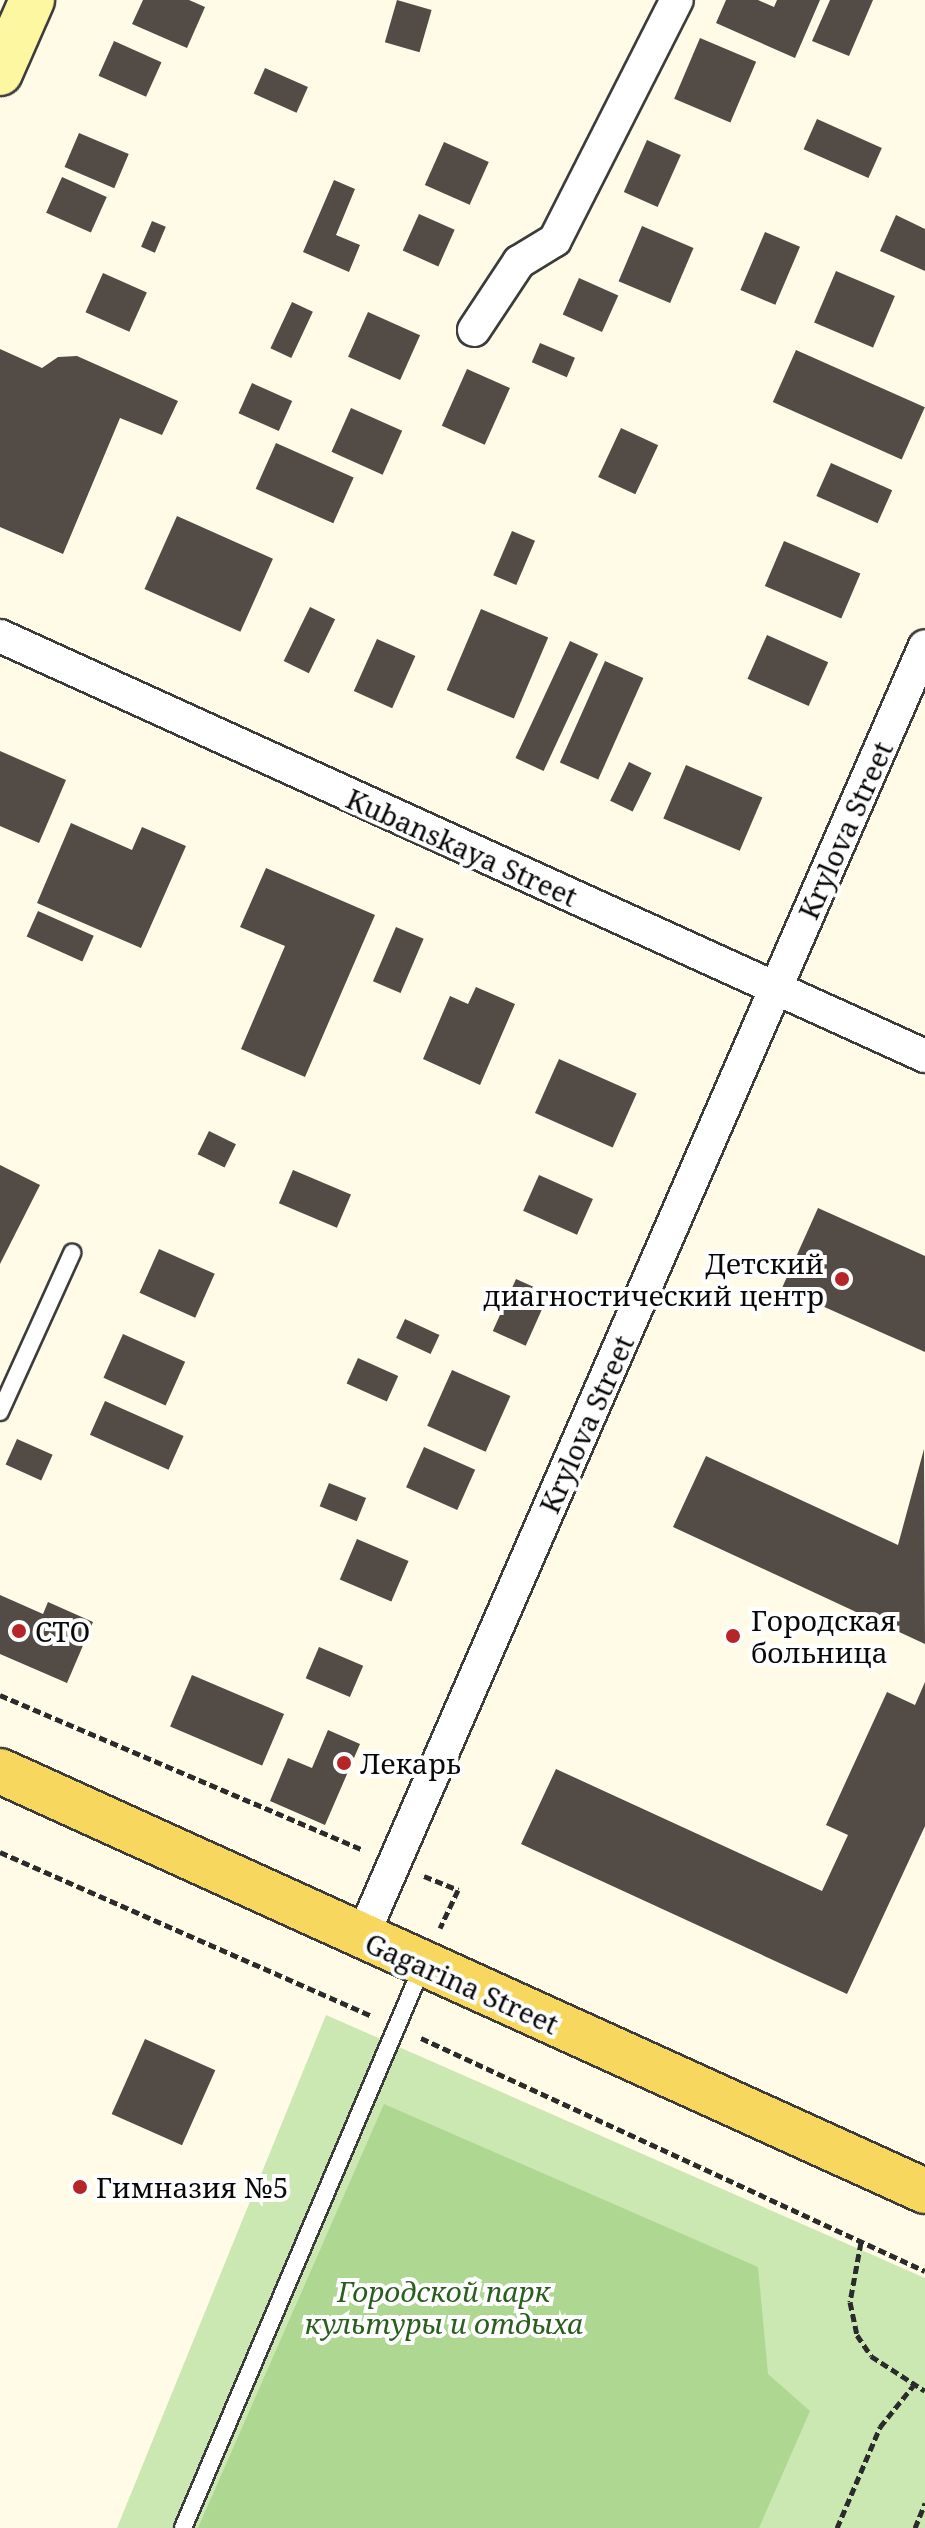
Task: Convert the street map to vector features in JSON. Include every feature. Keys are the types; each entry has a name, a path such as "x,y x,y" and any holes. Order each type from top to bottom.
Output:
{"main road":[{"path":"0,73 32,0"},
{"name":"Gagarina Street","path":"0,1771 423,1966 925,2191"}],"street":[{"path":"474,330 519,262 555,240 677,0"},
{"name":"Kubanskaya Street","path":"0,636 925,1056"},
{"name":"Krylova Street","path":"362,1937 925,646"}],"lane":[{"path":"0,1412 72,1253"},
{"path":"183,2528 423,1966"}],"path":[{"path":"0,1695 458,1890 423,1966"},
{"path":"0,1852 397,2027 925,2271"},
{"path":"861,2242 850,2302 857,2335 871,2356 913,2386 925,2390"},
{"path":"837,2528 880,2427 913,2386"},
{"path":"915,2528 925,2503"}],"green space":[{"name":"Городской парк культуры и отдыха","path":"326,2015 925,2278 925,2528 117,2528"},
{"name":"Городской парк культуры и отдыха","path":"384,2104 758,2267 768,2374 810,2411 759,2528 198,2528"}],"building":[{"path":"143,0 189,0 205,7 187,48 132,24"},
{"path":"397,0 432,10 419,52 385,42"},
{"path":"726,0 758,0 774,7 777,0 820,0 795,58 716,23"},
{"path":"830,0 873,0 849,56 812,41"},
{"path":"700,38 756,62 730,123 674,99"},
{"path":"114,41 162,62 146,97 99,76"},
{"path":"265,68 308,87 297,113 254,94"},
{"path":"817,119 882,148 868,178 804,149"},
{"path":"79,133 129,154 114,188 65,167"},
{"path":"647,140 681,155 658,207 624,192"},
{"path":"444,142 489,162 470,205 425,185"},
{"path":"62,177 107,197 91,233 46,213"},
{"path":"334,180 355,189 336,235 360,245 349,272 303,252"},
{"path":"419,214 455,230 438,266 403,251"},
{"path":"896,215 925,229 925,271 880,251"},
{"path":"152,221 166,227 155,253 141,247"},
{"path":"642,226 694,248 670,303 619,281"},
{"path":"765,232 800,247 775,305 740,290"},
{"path":"836,271 895,296 873,348 814,323"},
{"path":"103,273 147,293 129,332 86,312"},
{"path":"579,278 618,295 602,332 563,315"},
{"path":"292,302 313,312 291,358 270,348"},
{"path":"368,312 420,335 400,380 348,357"},
{"path":"540,343 575,358 567,377 532,362"},
{"path":"0,349 42,368 58,357 77,356 178,401 162,435 120,418 63,554 0,527"},
{"path":"796,350 925,407 902,459 773,402"},
{"path":"467,369 510,388 485,445 442,426"},
{"path":"252,383 292,401 279,431 239,413"},
{"path":"351,408 402,431 383,475 331,452"},
{"path":"621,428 658,445 635,494 598,477"},
{"path":"276,443 354,478 333,523 256,489"},
{"path":"831,463 892,490 878,523 816,496"},
{"path":"177,516 273,559 240,632 144,589"},
{"path":"512,531 535,541 516,585 493,575"},
{"path":"784,541 860,573 841,619 765,586"},
{"path":"310,607 335,619 309,673 284,661"},
{"path":"481,609 548,638 514,719 447,690"},
{"path":"767,635 828,662 809,706 747,679"},
{"path":"377,639 415,656 392,708 354,691"},
{"path":"570,641 598,654 544,771 515,758"},
{"path":"605,661 643,678 598,779 560,762"},
{"path":"0,751 66,780 39,843 0,826"},
{"path":"629,762 651,773 633,812 610,801"},
{"path":"686,765 762,797 740,851 663,818"},
{"path":"71,823 132,850 142,827 186,846 141,948 37,903"},
{"path":"266,868 375,915 305,1077 241,1049 285,946 240,927"},
{"path":"38,911 94,936 82,961 27,937"},
{"path":"396,927 424,939 401,993 373,981"},
{"path":"476,987 515,1004 480,1085 423,1059 450,996 468,1004"},
{"path":"559,1059 637,1094 613,1147 535,1113"},
{"path":"209,1131 236,1144 225,1168 198,1154"},
{"path":"0,1165 40,1185 0,1264"},
{"path":"293,1170 351,1195 337,1228 279,1203"},
{"path":"539,1175 593,1199 577,1235 523,1211"},
{"path":"818,1208 925,1256 925,1352 782,1288"},
{"path":"159,1249 215,1274 195,1318 139,1293"},
{"path":"516,1279 549,1294 526,1346 493,1331"},
{"path":"405,1319 439,1335 431,1354 396,1338"},
{"path":"123,1334 185,1362 166,1406 103,1378"},
{"path":"358,1358 398,1376 387,1401 347,1384"},
{"path":"452,1370 510,1396 486,1452 427,1426"},
{"path":"105,1401 184,1436 169,1470 90,1435"},
{"path":"17,1439 53,1455 41,1480 6,1465"},
{"path":"424,1447 475,1470 457,1510 406,1487"},
{"path":"924,1449 925,1644 673,1527 706,1456 898,1545"},
{"path":"329,1483 366,1498 357,1521 320,1506"},
{"path":"357,1539 409,1561 391,1601 340,1580"},
{"path":"0,1595 43,1614 48,1602 93,1622 67,1683 0,1654"},
{"path":"319,1647 363,1666 350,1697 306,1678"},
{"path":"192,1675 284,1714 262,1766 170,1727"},
{"path":"925,1682 925,1826 847,1994 521,1844 556,1769 822,1891 848,1835 826,1825 887,1692 915,1705"},
{"path":"328,1730 360,1744 325,1825 270,1801 288,1758 312,1768"},
{"path":"145,2039 215,2070 182,2145 112,2114"}],"place":[{"name":"Детский диагностический центр","path":"842,1279"},
{"name":"СТО","path":"19,1631"},
{"name":"Городская больница","path":"733,1636"},
{"name":"Лекарь","path":"344,1763"},
{"name":"Гимназия №5","path":"80,2187"}]}
